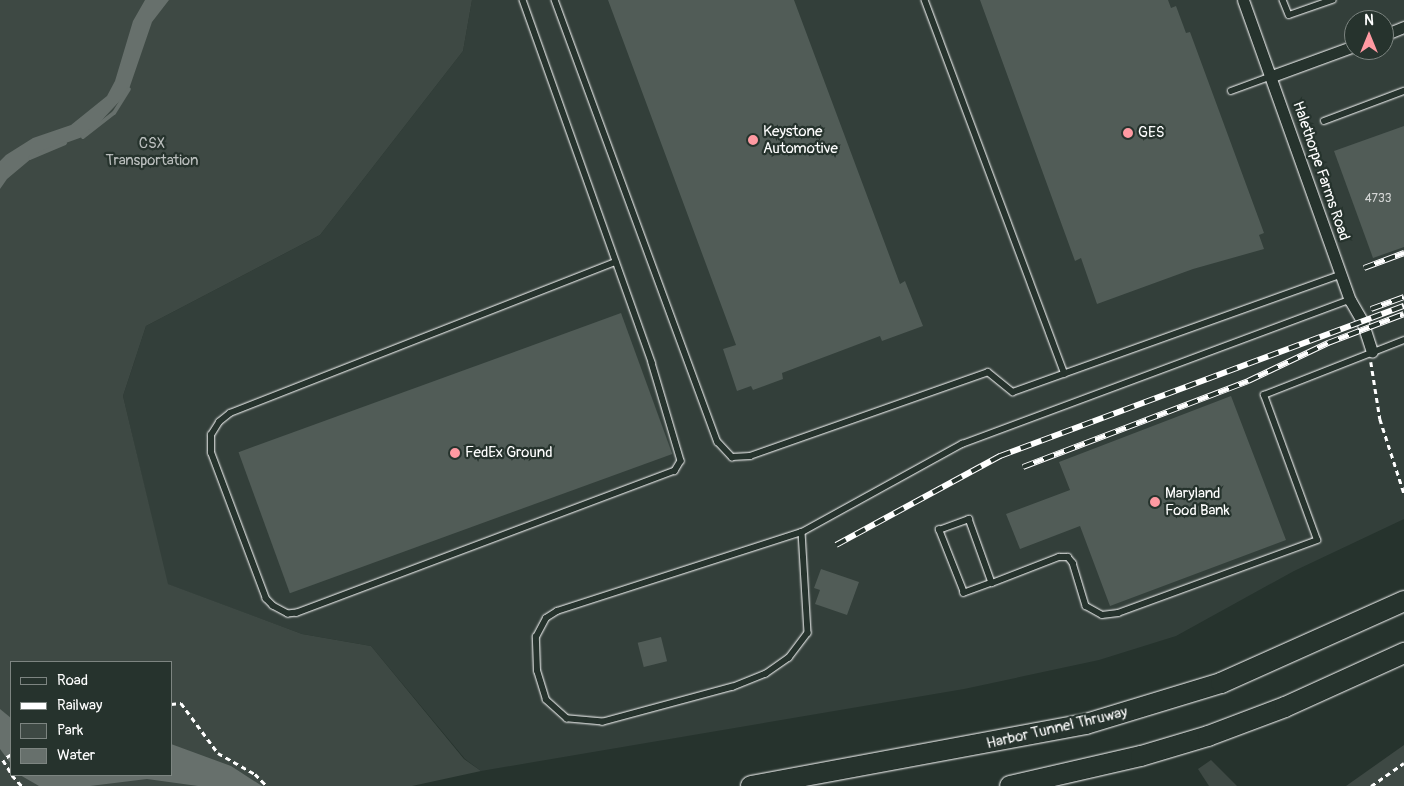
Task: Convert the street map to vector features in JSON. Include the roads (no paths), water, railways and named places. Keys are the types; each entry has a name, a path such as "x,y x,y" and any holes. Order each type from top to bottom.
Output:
{"highway":[{"name":"Harbor Tunnel Thruway","path":"751,786 1086,724 1220,683 1403,601"},
{"path":"1010,786 1141,756 1208,736 1285,707 1404,653"}],"street":[{"name":"Halethorpe Farms Road","path":"1243,0 1272,76 1350,300 1362,321 1372,351"},
{"path":"1272,76 1344,50"}],"lane":[{"path":"523,0 652,363 681,461 675,471 297,613 288,614 272,606 266,599 211,453 211,435 218,422 230,413 616,262"},
{"path":"556,0 718,442 732,457 750,456 988,372 1013,392 1342,274"},
{"path":"925,0 1065,374"},
{"path":"1283,0 1289,15 1332,0"},
{"path":"1231,91 1272,76"},
{"path":"1324,121 1404,91"},
{"path":"802,532 808,633 789,658 766,674 733,686 603,722 568,719 546,700 540,687 535,650 536,637 546,618 557,611 802,532 962,444 1350,300"},
{"path":"992,583 969,519 939,530 964,594 1059,557 1068,557 1073,562 1086,606 1102,615 1118,613 1317,540 1264,395 1372,351 1403,343"}],"water":[{"path":"145,0 169,0 152,22 128,92 88,135 38,153 7,179 0,189 0,161 6,155 33,138 71,125 107,96 115,81 133,21"},
{"path":"0,709 10,717 10,763 0,749"},
{"path":"172,744 231,766 262,786 198,786 147,779 90,786 39,786 22,776 172,776"}],"waterway":[{"path":"83,137 114,113 129,89"},
{"path":"30,158 65,143"}],"railway":[{"path":"1364,268 1404,253"},
{"path":"1371,309 1404,297"},
{"path":"836,545 1000,456 1404,306"},
{"path":"1023,467 1248,381 1328,343 1404,314"}],"place":[{"name":"GES","path":"1128,133"},
{"name":"Keystone Automotive","path":"753,140"},
{"name":"FedEx Ground","path":"455,453"},
{"name":"Maryland Food Bank","path":"1155,502"}],"park label":[{"name":"CSX Transportation","path":"152,152"}]}
